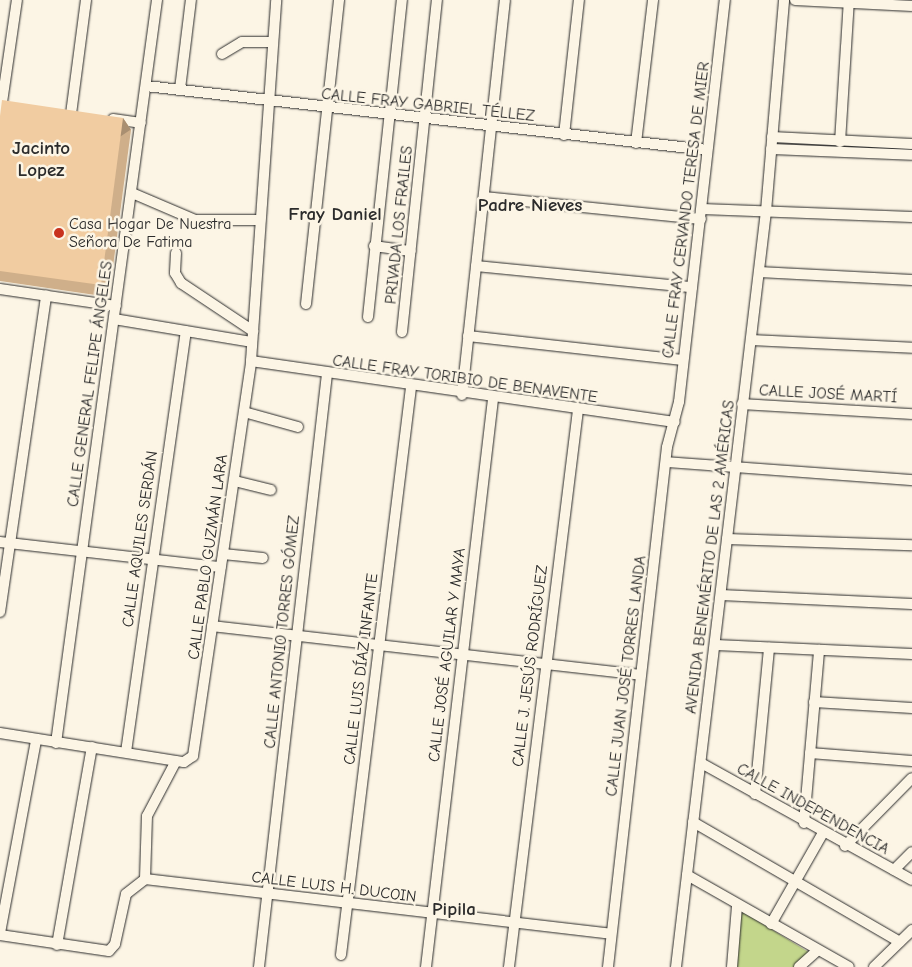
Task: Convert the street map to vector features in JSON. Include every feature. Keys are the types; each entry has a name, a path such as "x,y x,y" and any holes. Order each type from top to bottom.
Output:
{"street":[{"path":"0,116 4,105 16,0"},
{"path":"71,114 86,0"},
{"name":"CALLE GENERAL FELIPE ÁNGELES","path":"56,743 157,0"},
{"path":"180,89 191,0"},
{"path":"114,319 251,342 257,220 276,0"},
{"path":"306,304 329,109 339,0"},
{"path":"368,317 374,246 402,0"},
{"name":"PRIVADA LOS FRAILES","path":"402,332 437,0"},
{"path":"462,395 505,0"},
{"path":"564,135 579,0"},
{"path":"636,142 653,0"},
{"name":"CALLE FRAY CERVANDO TERESA DE MIER","path":"675,422 726,0"},
{"name":"AVENIDA BENEMÉRITO DE LAS 2 AMÉRICAS","path":"676,967 716,645 742,404 766,211 784,0"},
{"path":"796,0 912,6"},
{"path":"840,142 849,2"},
{"path":"222,54 242,42 271,42"},
{"name":"CALLE FRAY GABRIEL TÉLLEZ","path":"146,86 491,128 707,150"},
{"path":"97,117 141,123"},
{"path":"772,137 840,142 912,144"},
{"path":"771,150 912,155"},
{"path":"132,193 195,220 257,220"},
{"path":"484,196 701,214 766,211 912,217"},
{"path":"374,246 411,251"},
{"path":"176,253 175,273 181,283 253,331"},
{"path":"476,266 692,288"},
{"path":"759,272 912,280"},
{"path":"0,289 116,306"},
{"path":"0,612 13,544 46,296"},
{"name":"CALLE AQUILES SERDÁN","path":"126,752 186,331"},
{"path":"468,336 683,360"},
{"path":"750,340 912,348"},
{"name":"CALLE PABLO GUZMÁN LARA","path":"176,761 193,756 244,412 251,361 251,342"},
{"name":"CALLE FRAY TORIBIO DE BENAVENTE","path":"251,361 462,395 675,422"},
{"name":"CALLE ANTONIO TORRES GÓMEZ","path":"260,967 326,374"},
{"name":"CALLE LUIS DÍAZ INFANTE","path":"341,955 411,387"},
{"name":"CALLE JOSÉ AGUILAR Y MAYA","path":"426,967 493,399"},
{"name":"CALLE JOSÉ MARTÍ","path":"742,404 912,414"},
{"name":"CALLE J. JESÚS RODRÍGUEZ","path":"509,967 544,664 578,410"},
{"path":"244,412 298,426"},
{"name":"CALLE JUAN JOSÉ TORRES LANDA","path":"608,967 640,675 666,462 675,422"},
{"path":"666,462 735,469 912,480"},
{"path":"234,481 271,490"},
{"path":"728,538 912,545"},
{"path":"0,542 82,553 221,567"},
{"path":"223,554 263,558"},
{"path":"721,595 912,604"},
{"path":"212,626 463,653 640,675"},
{"path":"716,645 912,654"},
{"path":"755,794 770,648"},
{"path":"804,823 819,650"},
{"path":"814,702 912,708"},
{"path":"0,733 36,741 92,747 176,761 148,816 145,879 130,887 122,900 115,944 103,953 0,934 36,741"},
{"path":"57,945 92,747"},
{"path":"810,753 912,761"},
{"name":"CALLE INDEPENDENCIA","path":"701,763 845,846 912,880"},
{"path":"845,846 912,778"},
{"path":"693,822 797,879 900,942"},
{"path":"771,924 822,833"},
{"path":"894,870 912,852"},
{"path":"686,875 816,951 849,967"},
{"name":"CALLE LUIS H. DUCOIN","path":"145,879 515,925 612,934"},
{"path":"732,967 737,906"},
{"path":"874,967 912,930"},
{"path":"799,967 816,951"}],"green space":[{"path":"740,910 810,953 795,967 735,967"}],"building":[{"name":"Casa Hogar De Nuestra Señora De Fatima","path":"2,100 123,118 101,285 0,271 0,116"}],"place":[{"name":"Casa Hogar De Nuestra Señora De Fatima","path":"59,233"}],"district":[{"name":"Jacinto Lopez","path":"41,160"},
{"name":"Padre Nieves","path":"530,206"},
{"name":"Fray Daniel","path":"335,215"},
{"name":"Pipila","path":"454,910"}]}
